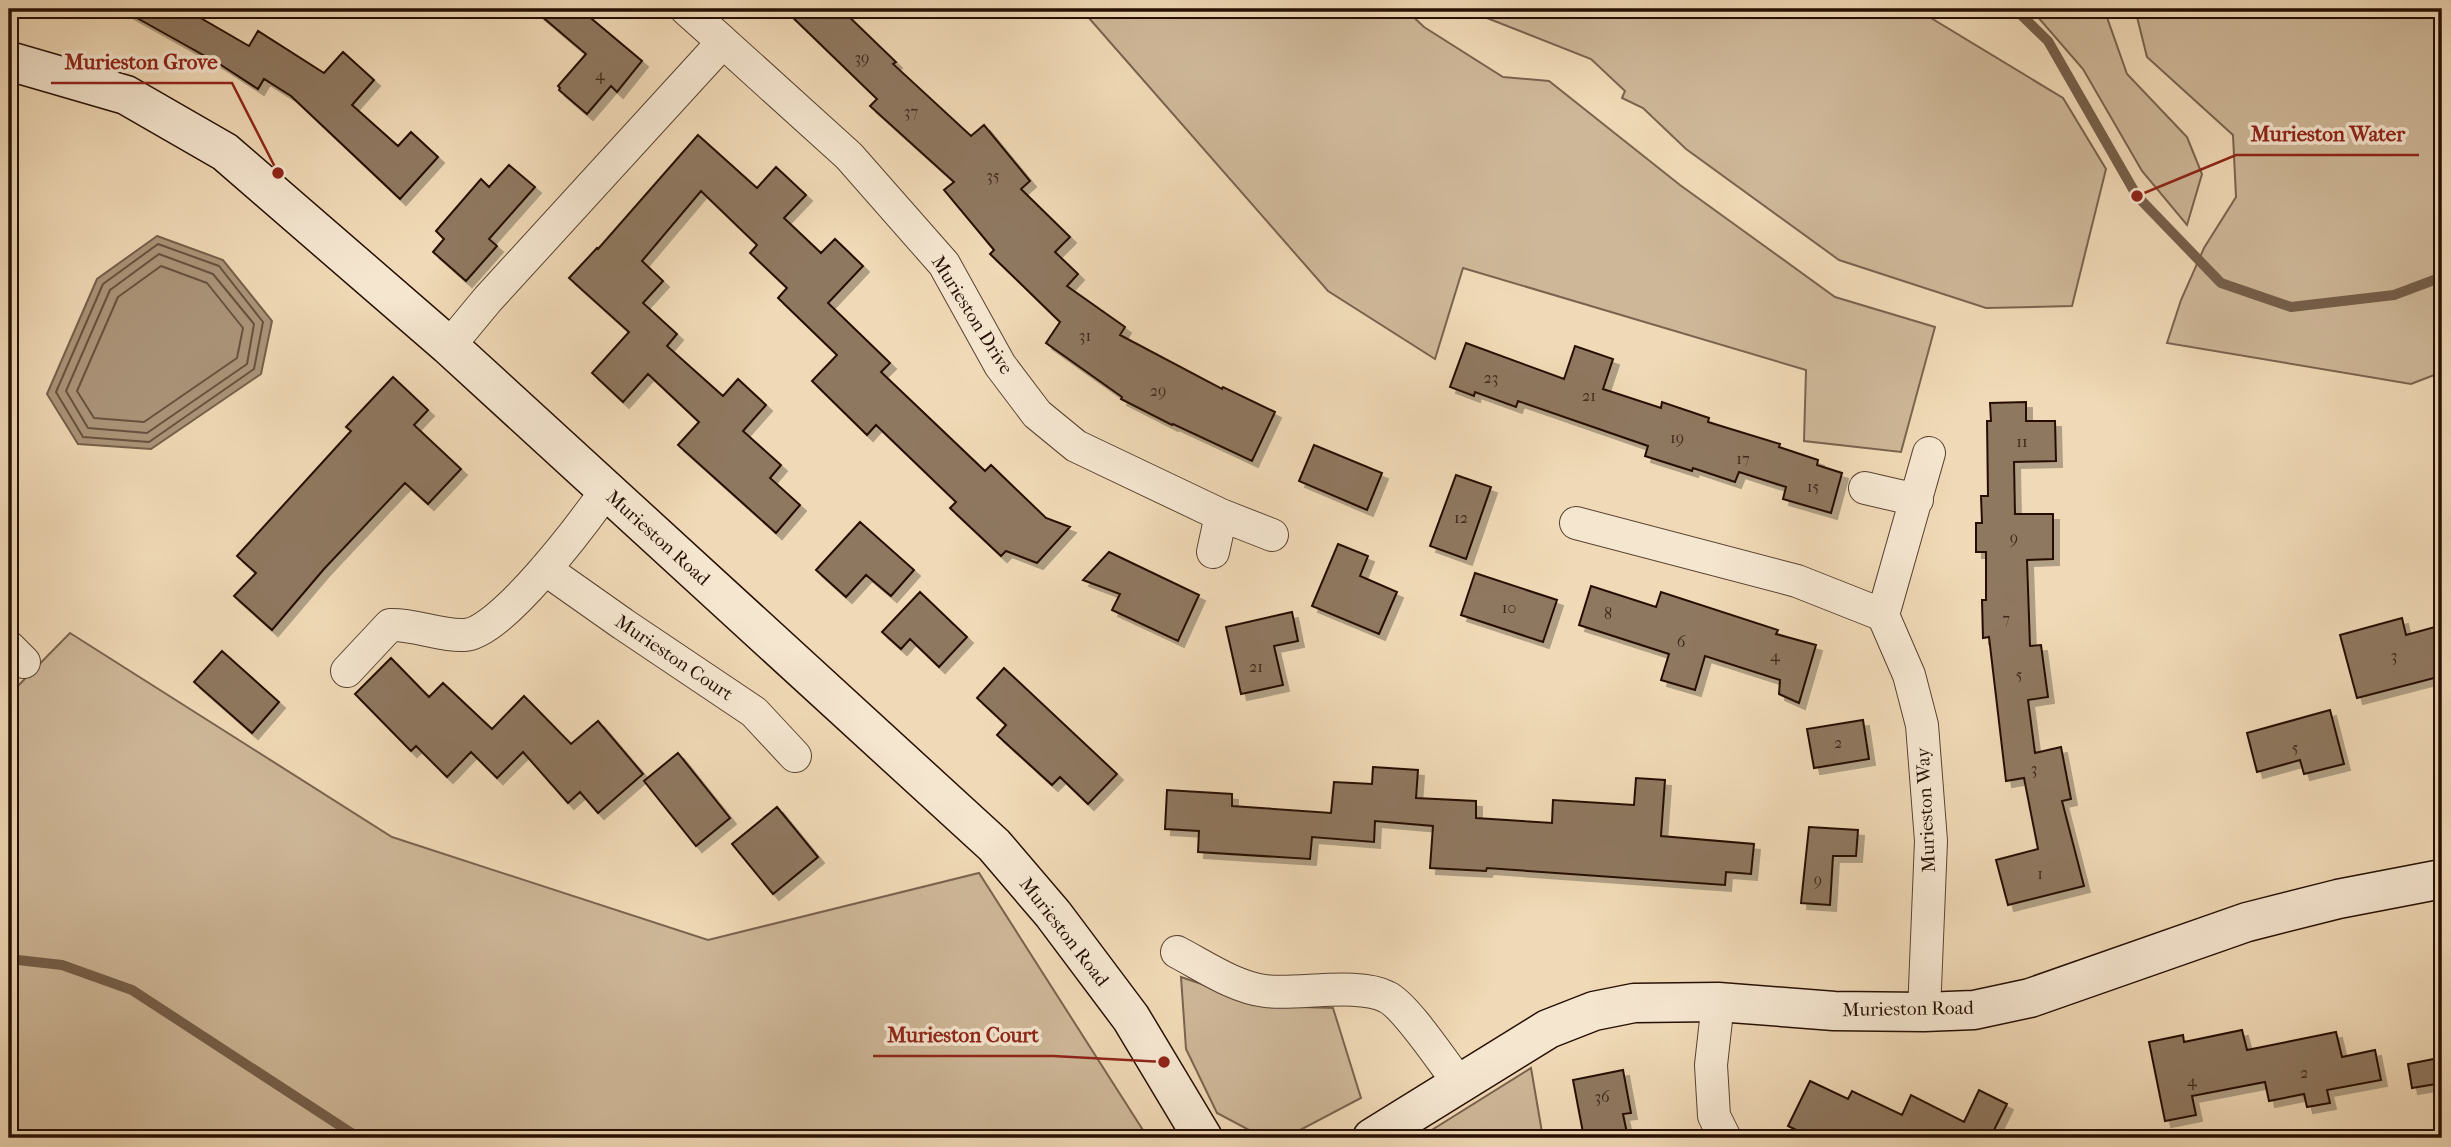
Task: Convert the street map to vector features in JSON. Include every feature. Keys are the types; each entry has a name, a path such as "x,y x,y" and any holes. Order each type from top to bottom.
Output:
{"street":[{"name":"Murieston Drive","path":"686,9 849,156 944,264 1000,365 1037,414 1076,446 1221,515 1272,535"},
{"path":"449,346 488,299 723,42"},
{"name":"Murieston Road","path":"9,61 126,95 225,152 449,346 994,845 1053,914 1131,1018 1203,1138"},
{"path":"1576,523 1797,581 1883,615 1929,453"},
{"path":"1865,488 1917,500"},
{"path":"346,671 390,625 407,624 441,633 467,635 491,622 520,598 575,536 606,491"},
{"path":"1213,552 1221,515"},
{"name":"Murieston Court","path":"545,569 754,712 795,756"},
{"name":"Murieston Way","path":"1883,615 1909,675 1922,725 1931,841 1924,1013"},
{"name":"Murieston Road","path":"1372,1138 1548,1029 1594,1011 1634,1003 1718,1002 1924,1013 1974,1010 2030,998 2247,922 2338,899 2442,880"},
{"path":"1177,952 1241,985 1265,991 1359,991 1387,997 1405,1013 1459,1083"},
{"path":"1718,1002 1711,1065 1714,1116 1725,1138"}],"shaded area":[{"path":"1081,9 1405,9 1424,27 1503,77 1549,81 1680,185 1835,297 1935,327 1901,452 1804,441 1806,370 1463,268 1435,359 1328,291"},
{"path":"1464,9 1916,9 2063,98 2106,169 2072,306 1986,308 1839,260 1686,149 1643,108 1622,98 1625,91 1591,59"},
{"path":"2031,9 2104,9 2127,74 2187,137 2202,174 2187,225 2142,171 2083,69"},
{"path":"2135,9 2442,9 2442,372 2411,384 2167,343 2181,300 2204,248 2236,197 2233,135 2147,57"},
{"path":"70,633 392,837 708,940 979,873 1148,1138 9,1138 9,695"},
{"path":"1181,977 1266,1006 1333,1008 1361,1098 1285,1138 1264,1138 1217,1113 1186,1049"},
{"path":"1531,1068 1543,1138 1419,1138"}],"water":[{"path":"157,236 223,260 272,321 261,374 151,449 78,444 47,394 97,279"}],"building":[{"path":"121,9 185,9 249,46 258,31 324,73 343,52 374,80 352,105 398,146 411,132 438,157 400,199 291,96 264,79 258,89"},
{"path":"533,9 580,9 642,61 617,92 611,86 587,114 559,90 558,86 586,54"},
{"path":"784,9 841,9 896,62 893,64 971,136 984,125 1030,181 1021,189 1070,237 1055,252 1078,274 1067,286 1125,327 1120,335 1222,389 1223,387 1275,412 1252,461 1121,399 1122,397 1046,343 1060,322 990,254 994,250 944,190 954,182 870,106 877,99"},
{"path":"698,135 757,188 776,167 806,195 784,218 821,253 835,239 863,266 828,303 890,363 881,372 985,471 991,465 1046,518 1070,527 1037,563 1006,551 1001,556 950,508 956,502 876,425 867,435 812,381 837,355 778,298 787,288 750,253 757,245 701,191 642,261 663,281 643,303 677,334 667,346 723,396 738,379 766,405 743,431 781,465 770,478 800,505 776,533 678,445 699,422 648,374 623,402 592,373 629,332 569,278 598,249"},
{"path":"509,165 535,187 489,239 497,246 466,281 433,252 444,239 436,231 481,179 489,187"},
{"path":"1466,343 1564,379 1575,346 1613,359 1603,389 1661,408 1662,402 1709,418 1708,422 1780,444 1779,447 1818,460 1817,465 1842,473 1831,513 1783,499 1786,487 1739,472 1735,482 1693,468 1692,471 1645,456 1648,446 1518,401 1516,407 1475,392 1474,396 1450,387"},
{"path":"393,377 428,410 414,425 461,469 428,504 405,483 324,569 272,630 234,596 256,573 237,556 351,431 346,427"},
{"path":"2026,402 2026,421 2055,421 2056,461 2014,462 2015,514 2053,514 2053,559 2027,560 2030,646 2041,645 2048,697 2028,700 2035,753 2061,747 2071,799 2062,801 2084,886 2008,905 1996,860 2038,849 2024,778 2006,781 1989,637 1983,638 1982,600 1986,600 1986,552 1976,552 1976,523 1982,523 1981,496 1988,496 1987,421 1991,421 1990,403"},
{"path":"1314,445 1382,473 1367,510 1299,481"},
{"path":"1456,475 1491,487 1466,559 1430,546"},
{"path":"860,522 914,570 891,596 866,575 846,597 816,570"},
{"path":"1338,544 1368,556 1360,576 1397,592 1379,634 1312,606"},
{"path":"1109,552 1199,595 1178,641 1112,610 1120,594 1083,580"},
{"path":"1475,573 1557,600 1543,642 1461,615"},
{"path":"1591,586 1656,607 1661,592 1778,630 1776,634 1816,645 1799,703 1779,694 1780,680 1705,656 1695,690 1661,680 1669,654 1579,625"},
{"path":"920,592 967,637 939,667 910,639 901,649 882,632"},
{"path":"1292,612 1298,641 1274,646 1283,685 1241,694 1226,627"},
{"path":"2402,618 2406,635 2442,625 2442,676 2357,698 2340,635"},
{"path":"222,651 279,702 252,733 194,682"},
{"path":"391,658 429,697 443,683 492,729 524,696 571,744 598,721 643,774 598,813 580,792 568,803 523,752 497,778 471,752 447,777 416,746 411,751 355,694"},
{"path":"1004,668 1117,774 1088,804 1060,777 1052,785 997,735 1006,725 977,698"},
{"path":"2330,710 2344,764 2304,774 2300,760 2257,772 2247,733"},
{"path":"1863,720 1869,759 1814,768 1807,729"},
{"path":"678,753 730,818 696,846 644,781"},
{"path":"1373,767 1418,770 1416,798 1476,801 1476,818 1552,823 1553,800 1634,805 1636,778 1665,780 1661,836 1754,844 1751,874 1726,872 1725,885 1487,868 1486,871 1430,868 1433,826 1375,821 1374,842 1312,837 1310,859 1198,852 1199,831 1165,829 1167,790 1232,794 1232,806 1331,813 1334,782 1372,784"},
{"path":"777,807 818,857 773,894 732,844"},
{"path":"1809,827 1858,830 1856,856 1833,856 1830,905 1801,903"},
{"path":"2242,1030 2247,1050 2336,1032 2342,1057 2375,1050 2381,1080 2327,1090 2330,1103 2307,1107 2304,1094 2269,1101 2265,1082 2192,1096 2196,1115 2165,1121 2149,1042 2183,1035 2184,1042"},
{"path":"2439,1058 2442,1083 2412,1088 2408,1064"},
{"path":"1623,1070 1631,1113 1623,1114 1628,1138 1584,1138 1573,1080"},
{"path":"1810,1081 1848,1099 1852,1091 1902,1115 1911,1095 1964,1122 1979,1090 2007,1104 1991,1136 1995,1138 1813,1138 1788,1126"}],"waterway":[{"path":"2015,9 2048,41 2137,196 2221,283 2291,307 2394,295 2442,277"},
{"path":"9,959 62,965 132,990 359,1138"}],"place":[{"name":"Murieston Grove","path":"278,173"},
{"name":"Murieston Water","path":"2137,196"},
{"name":"Murieston Court","path":"1164,1062"}]}
